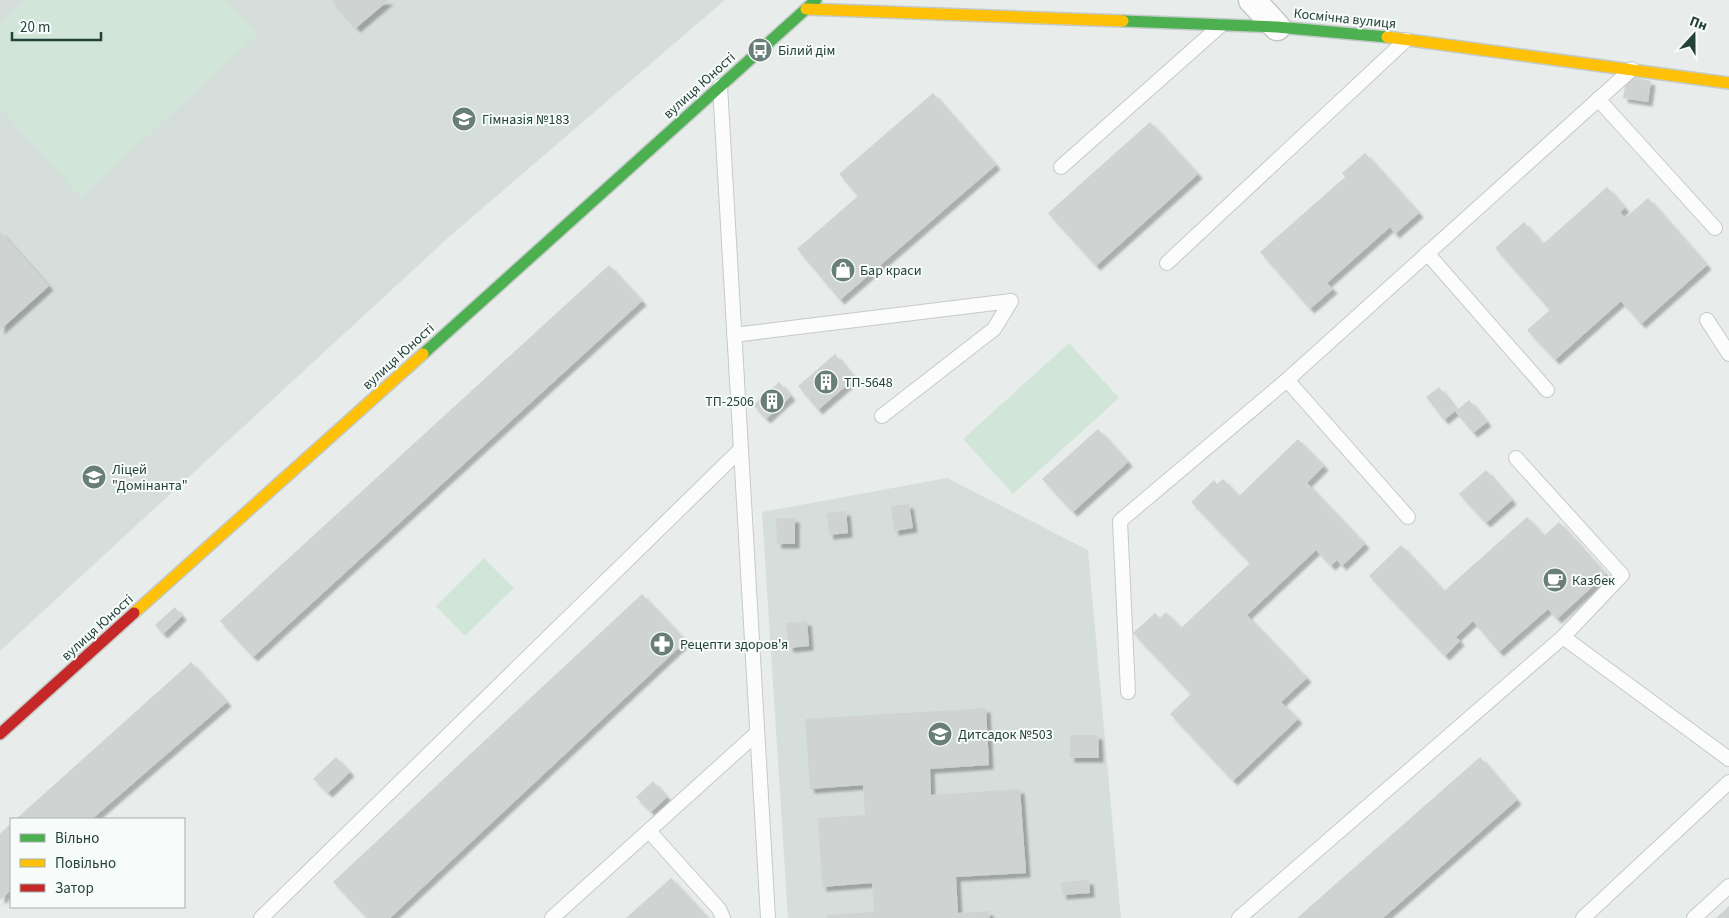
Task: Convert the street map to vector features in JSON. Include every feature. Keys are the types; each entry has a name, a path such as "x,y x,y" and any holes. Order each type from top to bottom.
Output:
{"street":[{"path":"1252,0 1277,27"},
{"name":"Космічна вулиця","path":"808,3 1277,27 1407,39 1632,68 1729,83"},
{"name":"вулиця Юності","path":"0,734 720,86 808,3"}],"lane":[{"path":"1061,167 1220,25"},
{"path":"1167,263 1407,39"},
{"path":"1128,692 1120,521 1287,380 1632,68"},
{"path":"720,86 768,918"},
{"path":"1598,99 1715,228"},
{"path":"1427,253 1547,390"},
{"path":"734,335 1011,301 994,329 882,416"},
{"path":"1707,320 1729,354"},
{"path":"1287,380 1408,517"},
{"path":"261,918 741,449"},
{"path":"1239,918 1563,637 1622,576 1516,458"},
{"path":"1563,637 1729,759"},
{"path":"552,918 757,733"},
{"path":"1583,918 1729,782"},
{"path":"649,831 719,909 722,918"},
{"path":"1694,918 1729,886"}],"shaded area":[{"name":"Ліцей \"Домінанта\"","path":"0,0 725,0 449,237 0,651"},
{"name":"Дитсадок №503","path":"947,478 1088,550 1121,918 788,918 762,512"}],"green space":[{"path":"25,0 226,0 258,34 81,197 0,108 0,23"},
{"path":"1069,343 1119,398 1013,494 963,439"},
{"path":"484,558 514,588 465,636 436,606"}],"building":[{"path":"331,0 389,0 356,28"},
{"path":"1627,76 1651,81 1648,102 1623,98"},
{"path":"933,93 996,165 840,300 797,249 858,196 839,174"},
{"path":"1150,122 1198,174 1096,266 1048,213"},
{"path":"1365,153 1419,213 1395,234 1390,227 1327,283 1333,289 1310,309 1260,252 1345,177 1342,173"},
{"path":"1607,187 1625,208 1620,212 1625,218 1648,198 1707,265 1641,324 1621,301 1555,360 1527,330 1550,310 1495,248 1524,222 1543,244"},
{"path":"0,231 49,286 0,330"},
{"path":"609,265 642,301 253,657 220,621"},
{"name":"ТП-5648","path":"835,354 855,378 818,410 798,386"},
{"name":"ТП-2506","path":"779,382 791,396 766,419 753,405"},
{"path":"1439,387 1457,410 1469,400 1487,422 1473,433 1455,411 1444,420 1426,397"},
{"path":"1098,429 1128,462 1073,512 1042,479"},
{"path":"1298,439 1324,466 1307,483 1365,544 1342,566 1337,560 1331,566 1316,550 1247,615 1307,678 1281,702 1298,719 1233,781 1170,714 1191,694 1133,633 1155,613 1160,618 1166,612 1181,628 1250,563 1191,502 1214,480 1217,484 1223,479 1239,496"},
{"path":"1486,470 1512,500 1486,523 1459,494"},
{"path":"909,504 913,528 894,531 891,506"},
{"path":"846,511 848,533 829,535 827,513"},
{"path":"1527,517 1544,536 1559,522 1606,574 1557,619 1548,609 1499,652 1473,621 1456,637 1460,641 1445,656 1369,576 1401,545 1444,591"},
{"path":"776,518 795,518 795,544 777,544"},
{"path":"642,594 686,641 390,918 367,918 333,882"},
{"path":"175,607 182,616 163,634 155,625"},
{"path":"807,621 809,646 789,648 786,623"},
{"path":"191,662 227,702 93,818 17,818"},
{"path":"986,708 989,765 930,769 931,795 1020,789 1026,873 956,877 958,913 989,911 990,918 827,918 827,915 874,912 872,883 822,887 818,818 865,815 863,785 810,789 805,719"},
{"path":"1070,735 1098,735 1099,758 1070,758"},
{"path":"336,757 350,772 328,793 313,779"},
{"path":"1480,757 1517,800 1383,918 1297,918"},
{"path":"653,781 667,797 651,812 636,797"},
{"path":"10,824 10,891 0,900 0,834"},
{"path":"671,878 708,918 626,918 636,909"},
{"path":"1089,880 1090,893 1062,895 1061,882"},
{"path":"1729,906 1729,918 1716,918"}],"traffic: fast":[{"path":"423,354 816,0"},
{"path":"1123,21 1277,27 1387,37"}],"traffic: slow":[{"path":"806,9 1123,21"},
{"path":"1387,37 1729,83"},
{"path":"134,613 423,354"}],"traffic: jam":[{"path":"0,734 134,613"}],"place":[{"name":"Білий дім","path":"760,50"},
{"name":"Гімназія №183","path":"464,119"},
{"name":"Бар краси","path":"843,270"},
{"name":"ТП-5648","path":"826,382"},
{"name":"ТП-2506","path":"772,401"},
{"name":"Ліцей \"Домінанта\"","path":"94,477"},
{"name":"Казбек","path":"1555,580"},
{"name":"Рецепти здоров'я","path":"662,644"},
{"name":"Дитсадок №503","path":"940,734"}]}
